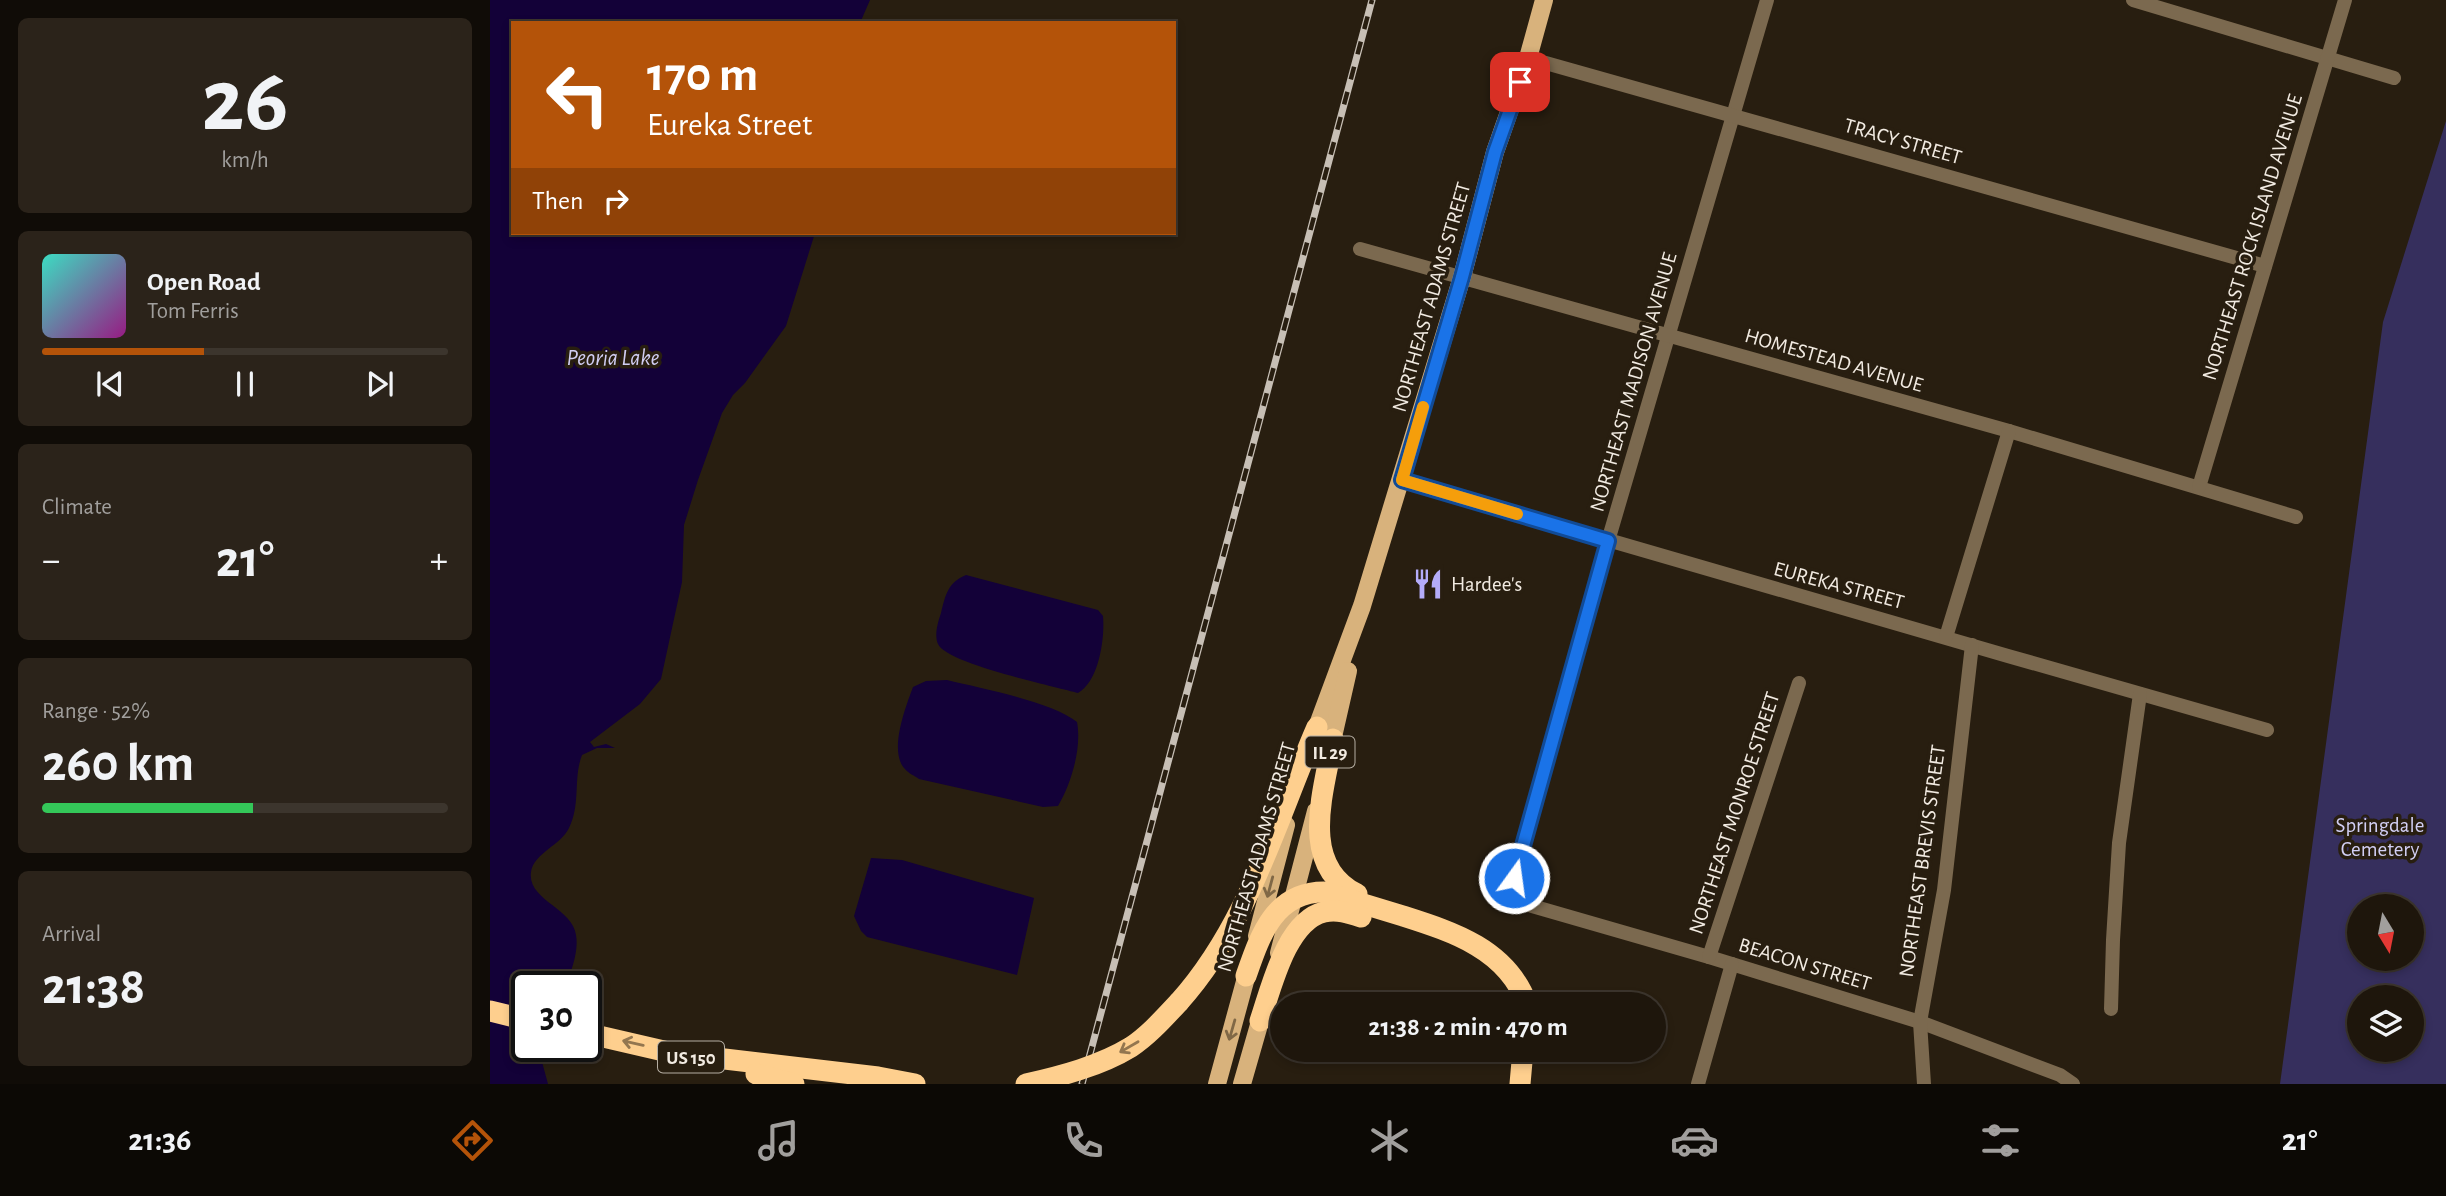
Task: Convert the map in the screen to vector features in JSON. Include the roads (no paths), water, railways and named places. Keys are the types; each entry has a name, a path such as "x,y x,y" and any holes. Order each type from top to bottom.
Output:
{"highway":[{"path":"1325,733 1319,827 1324,859 1331,876 1353,892 1462,936 1493,956 1516,982 1521,992"},
{"path":"1027,1084 1090,1066 1129,1048 1147,1034 1200,978 1231,927 1325,733"},
{"path":"1247,976 1262,933 1282,906 1293,897 1311,892 1324,892 1443,929"},
{"path":"1271,992 1282,961 1300,927 1314,916 1332,911 1354,915 1457,948 1480,962 1494,975 1505,992"},
{"path":"1260,1021 1270,994"},
{"path":"490,1012 511,1017"},
{"name":"US 150","path":"602,1036 682,1054 794,1084"},
{"path":"682,1054 878,1077 915,1084"},
{"path":"1520,1084 1522,1062"},
{"path":"1533,1084 1535,1062"}],"main road":[{"name":"NORTHEAST ADAMS STREET","path":"1242,1084 1293,897 1325,733 1462,277 1495,152 1528,58 1544,0"},
{"name":"NORTHEAST ADAMS STREET","path":"1217,1084 1292,803 1325,733"}],"street":[{"name":"NORTHEAST MADISON AVENUE","path":"1519,898 1514,878 1520,855 1608,541 1767,0"},
{"path":"2133,0 2395,78"},
{"name":"NORTHEAST ROCK ISLAND AVENUE","path":"2199,487 2345,0"},
{"name":"TRACY STREET","path":"1528,58 2265,267"},
{"name":"HOMESTEAD AVENUE","path":"1360,249 2009,431 2296,517"},
{"path":"1946,636 2009,431"},
{"name":"EUREKA STREET","path":"1402,480 2267,730"},
{"name":"NORTHEAST BREVIS STREET","path":"1924,1084 1920,1022 1944,890 1972,645"},
{"name":"NORTHEAST MONROE STREET","path":"1709,957 1799,682"},
{"path":"2111,1009 2120,829 2140,694"},
{"name":"BEACON STREET","path":"1519,898 1532,906 1920,1022 2060,1075 2073,1084"},
{"path":"1698,1084 1732,964"}],"water":[{"name":"Peoria Lake","path":"490,0 870,0 861,21 511,21 511,235 814,235 786,326 722,413 698,480 684,525 682,582 661,679 640,704 590,742 594,747 606,744 615,748 597,748 582,755 575,810 569,828 533,865 532,882 536,890 567,918 573,926 577,941 571,971 511,971 511,1062 542,1062 548,1084 490,1084"},
{"path":"966,575 1098,610 1103,616 1102,647 1096,669 1085,687 1078,693 1026,680 946,652 937,640 939,620 948,590 955,581"},
{"path":"947,680 1034,702 1077,722 1078,743 1074,765 1058,806 1043,807 919,779 905,769 900,761 898,741 913,687 926,681"},
{"path":"871,858 902,860 1034,898 1017,975 867,937 854,916"}],"railway":[{"path":"1082,1084 1372,0"}],"place":[{"name":"Hardee's","path":"1428,584"}],"park label":[{"name":"Springdale Cemetery","path":"2380,837"}]}
